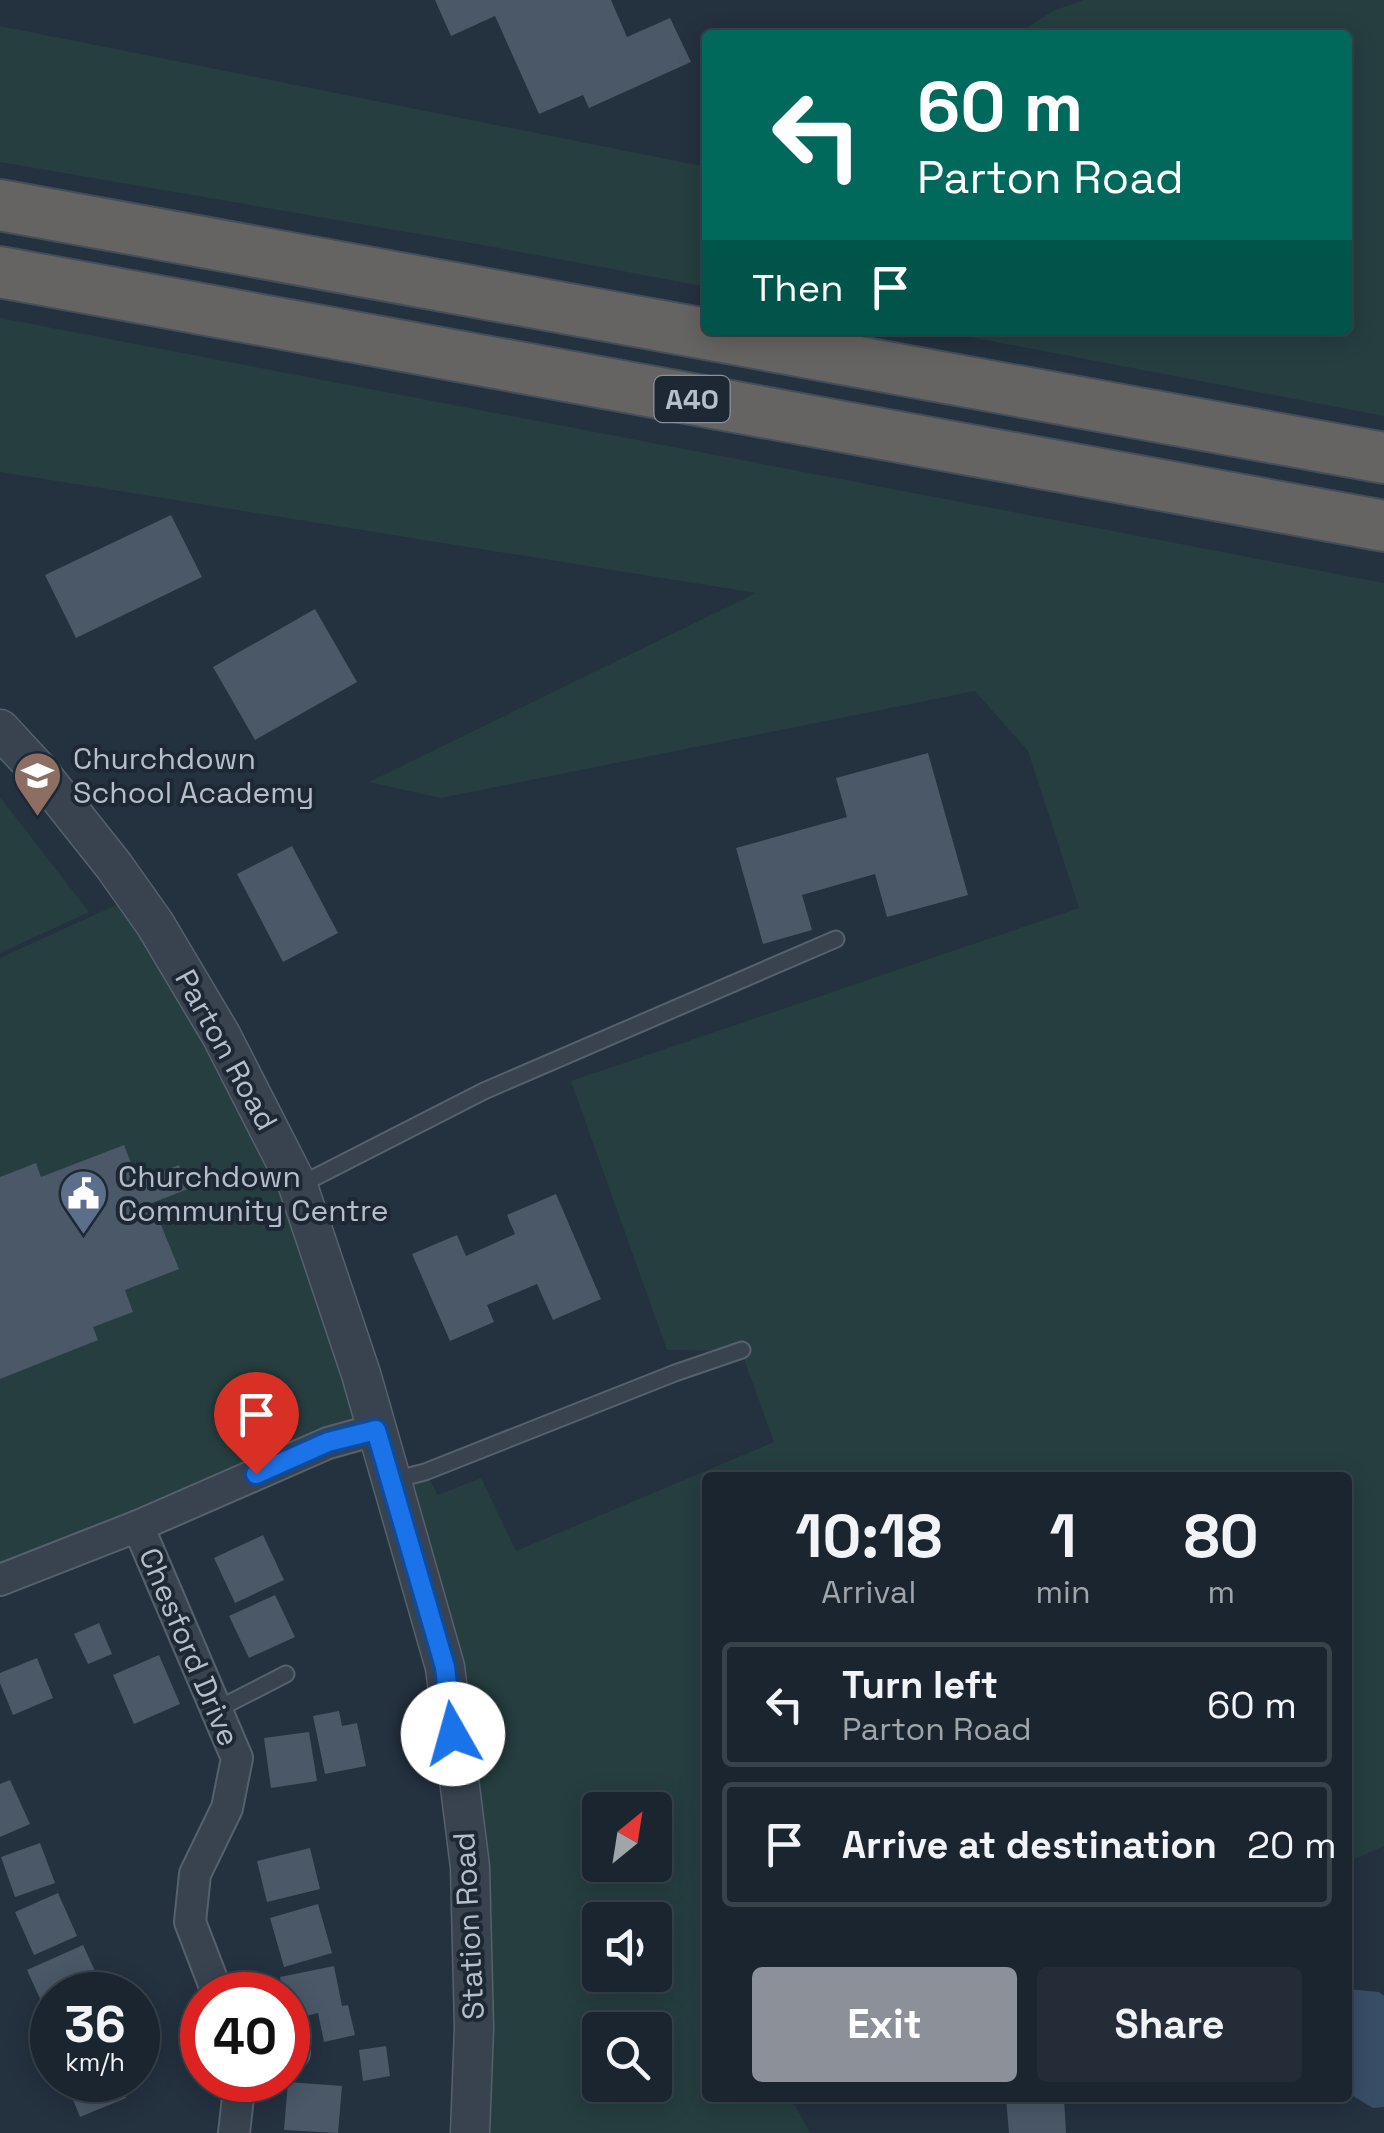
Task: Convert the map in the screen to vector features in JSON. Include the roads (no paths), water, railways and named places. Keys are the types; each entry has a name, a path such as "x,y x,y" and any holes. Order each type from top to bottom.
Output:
{"highway":[{"name":"A40","path":"0,206 702,334"},
{"name":"A40","path":"0,272 1384,526"},
{"name":"A40","path":"708,335 1384,458"}],"street":[{"name":"Parton Road","path":"0,729 59,797 155,924 221,1034 298,1186 376,1430"},
{"name":"Station Road","path":"376,1430 445,1667 470,1867 474,2028 470,2133"},
{"path":"0,1580 138,1526 328,1442 376,1430"},
{"name":"Chesford Drive","path":"138,1526 237,1758 226,1808 195,1874 190,1922 209,1972"},
{"path":"234,2133 238,2102"}],"lane":[{"path":"298,1186 484,1092 836,939"},
{"path":"392,1480 425,1472 742,1350"},
{"path":"216,1710 286,1674"}],"water":[{"path":"1352,1989 1384,1996 1384,2107 1373,2108 1352,2095"}],"place":[{"name":"Churchdown School Academy","path":"38,818"},
{"name":"Churchdown Community Centre","path":"83,1236"}]}
